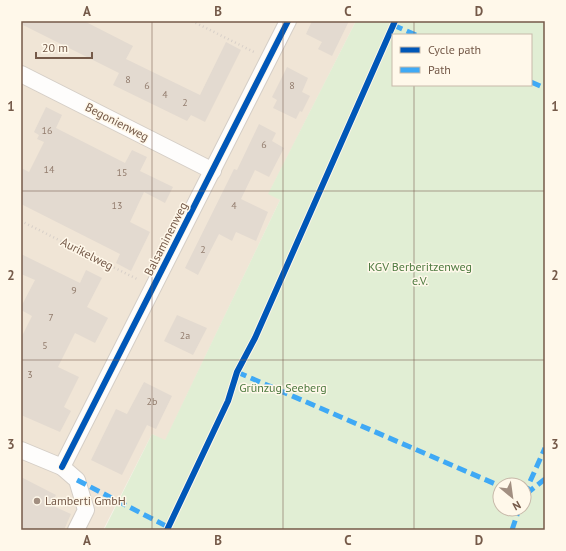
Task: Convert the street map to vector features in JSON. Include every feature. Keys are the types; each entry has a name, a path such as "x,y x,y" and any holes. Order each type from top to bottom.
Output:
{"street":[{"name":"Balsaminenweg","path":"62,467 288,21"},
{"name":"Begonienweg","path":"21,74 213,171"},
{"path":"21,450 62,467 77,480 86,510 76,530"}],"path":[{"path":"192,21 269,60"}],"shaded area":[{"path":"21,21 356,21 269,193 280,200 165,441 152,434 103,530 21,530"}],"green space":[{"path":"356,21 545,21 545,530 170,530 216,426 167,530 104,530 152,434 165,440 280,200 268,194"}],"building":[{"path":"21,21 84,21 133,46 126,59 200,95 226,42 241,50 205,122 191,115 187,121 113,85 119,73 21,24"},
{"path":"312,21 349,21 332,56 318,49 322,42 306,34"},
{"path":"287,67 308,78 302,92 310,96 302,112 300,111 296,119 273,108 277,100 272,97"},
{"path":"46,107 62,115 56,128 125,163 132,150 147,157 140,171 173,187 165,203 144,192 130,222 150,232 131,271 116,263 120,254 21,204 21,168 29,172 44,142 37,139 39,135 34,132"},
{"path":"259,124 276,133 272,141 284,148 269,177 255,170 241,199 268,212 256,241 236,232 232,241 219,234 198,275 185,268 234,169 237,170"},
{"path":"21,254 80,283 86,270 102,278 87,307 108,318 95,343 75,333 58,367 79,377 64,407 71,411 60,432 21,415 21,338 32,316 21,310 21,307 35,280 21,274"},
{"path":"177,315 207,328 193,355 164,341"},
{"path":"144,382 172,396 156,429 147,425 122,475 91,460 116,409 127,414"},
{"name":"Lamberti GmbH","path":"21,477 56,495 51,505 71,514 64,530 21,530"}],"marked path":[{"path":"393,25 414,34"},
{"path":"532,82 545,88"},
{"path":"237,372 492,483"},
{"path":"532,477 545,448"},
{"path":"532,489 545,479"},
{"path":"77,480 168,527"},
{"path":"512,530 516,517"}],"cycle path":[{"path":"62,467 288,21"},
{"path":"167,530 228,401 237,372 255,338 395,21"}],"place":[{"name":"Lamberti GmbH","path":"37,501"}],"park label":[{"name":"KGV Berberitzenweg e.V.","path":"420,274"},
{"name":"Grünzug Seeberg","path":"283,388"}]}
